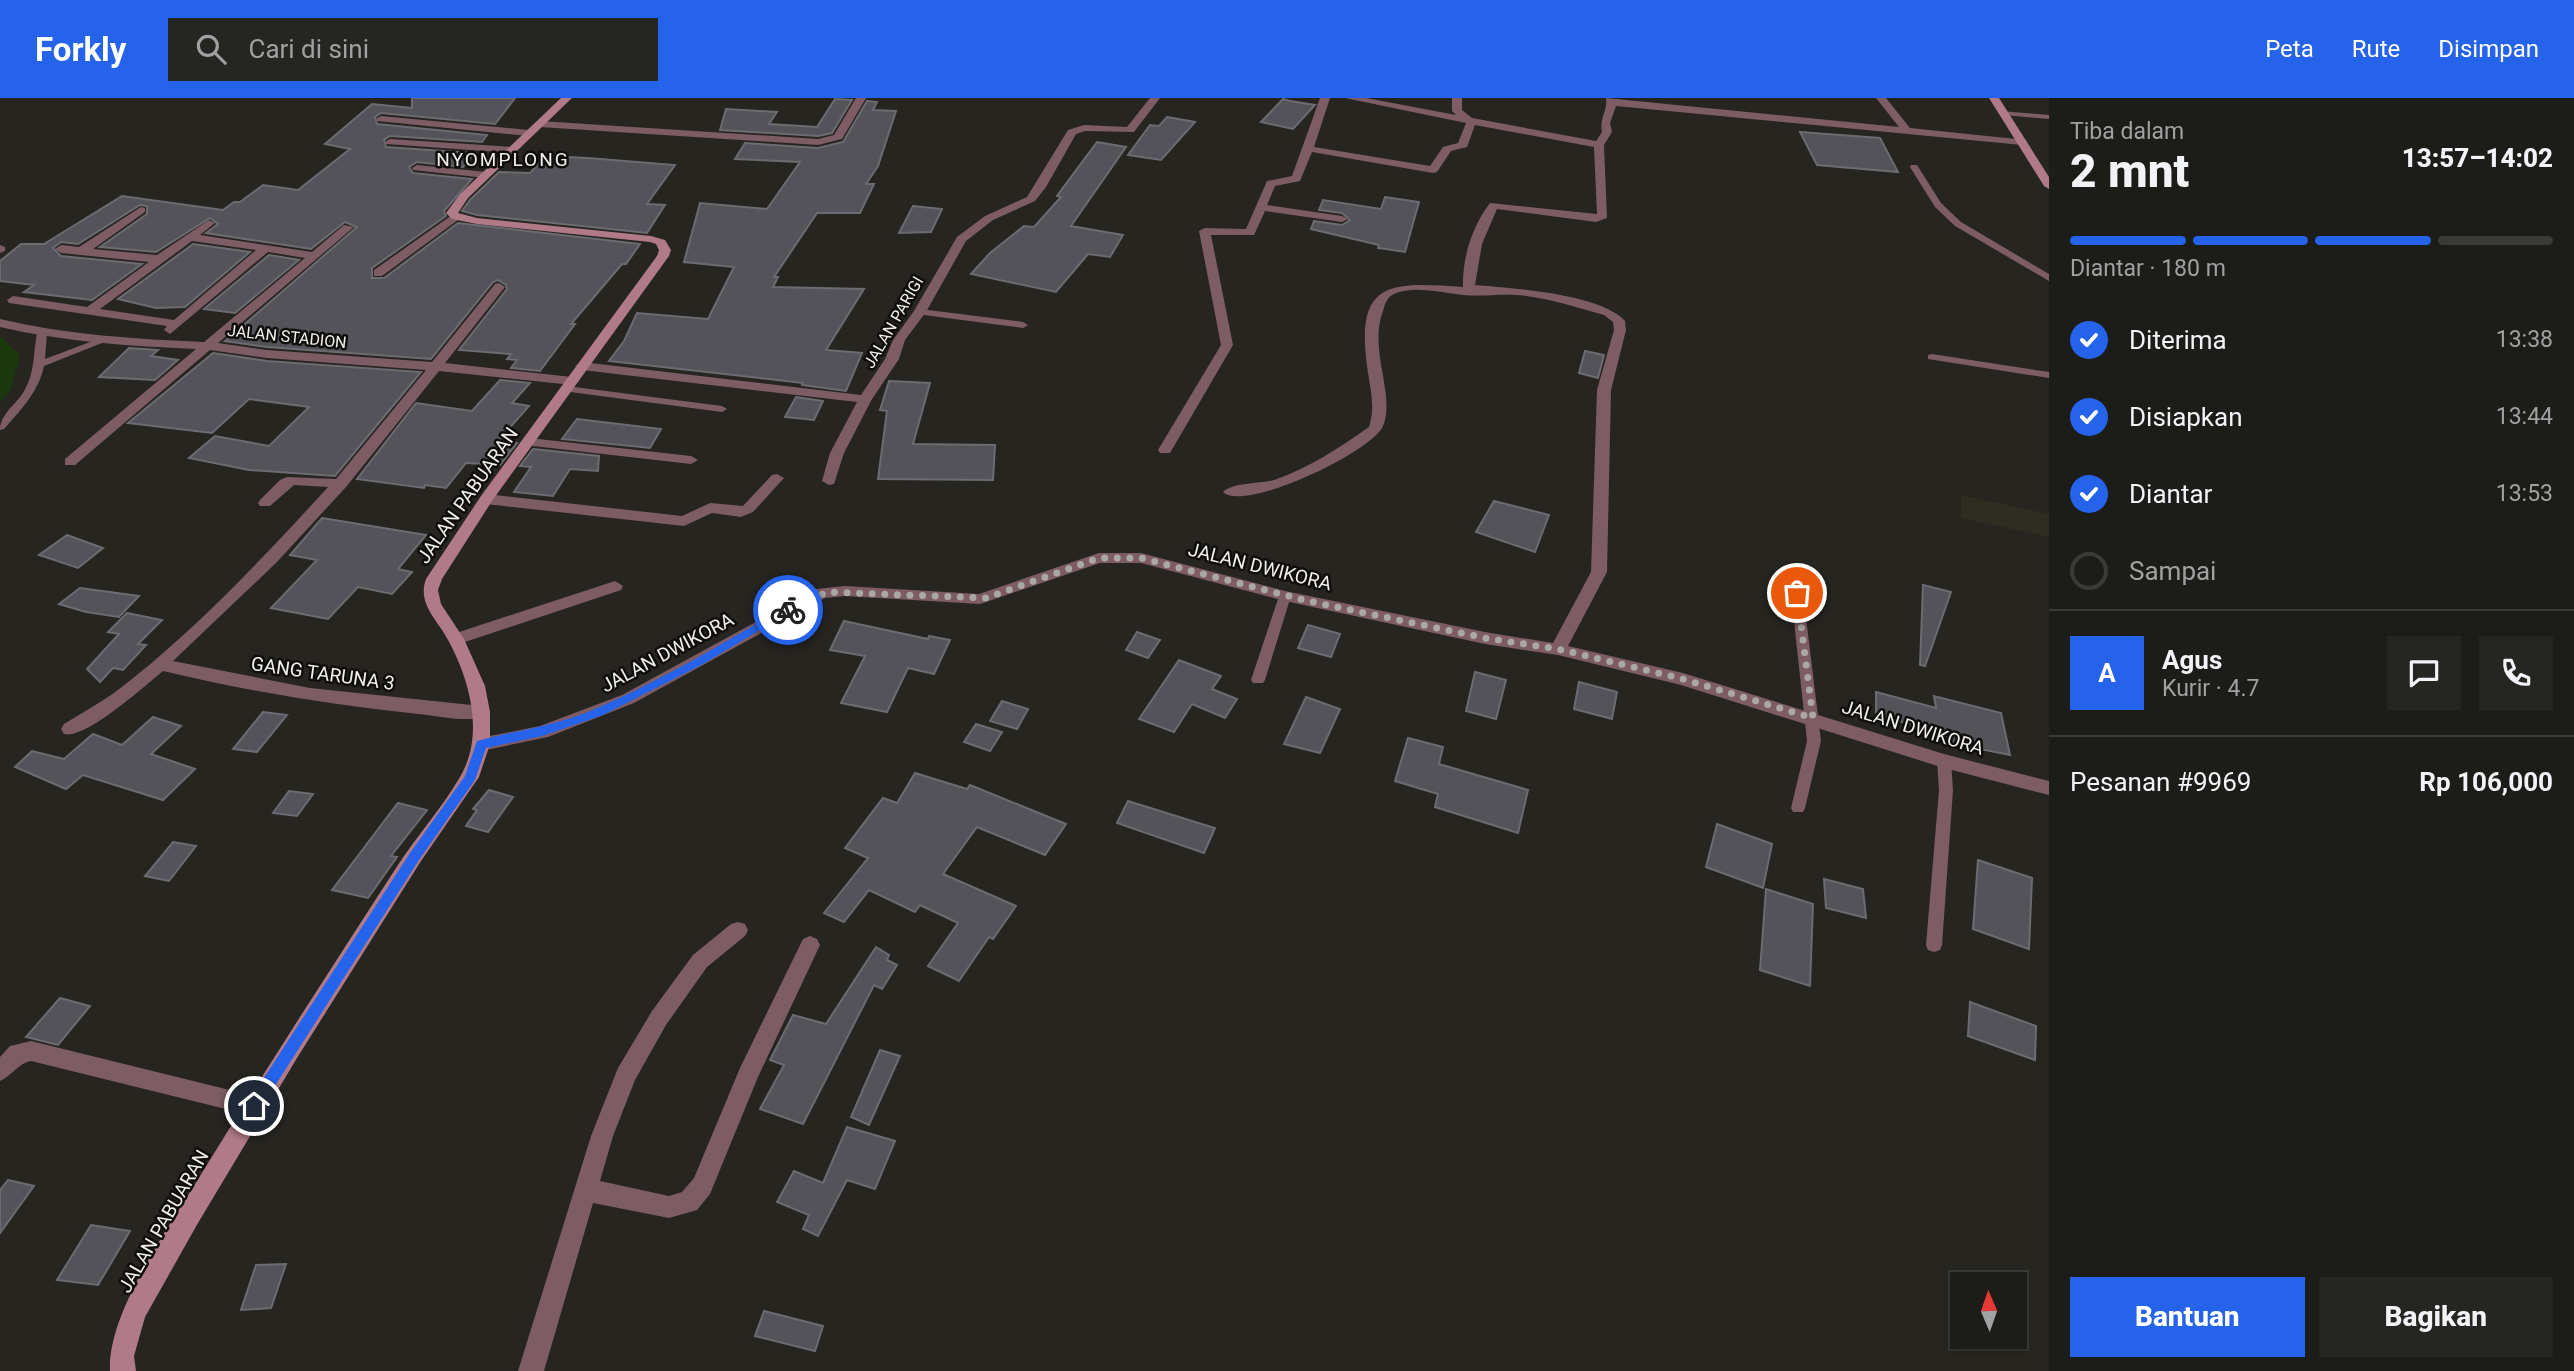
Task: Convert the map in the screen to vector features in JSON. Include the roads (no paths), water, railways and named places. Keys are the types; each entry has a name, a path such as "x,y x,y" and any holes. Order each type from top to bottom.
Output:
{"street":[{"path":"378,273 457,217 452,214 454,208 566,98"},
{"path":"381,118 534,129 818,142 838,137 861,98"},
{"name":"JALAN PARIGI","path":"828,481 837,453 862,399 892,359 899,340 920,312 961,239 989,218 1031,199 1041,187 1072,132 1084,128 1130,130 1143,117 1155,98"},
{"path":"1165,450 1227,345 1205,231 1249,234 1270,183 1296,179 1310,149 1313,127 1325,98"},
{"path":"1350,98 1600,145"},
{"path":"1457,98 1457,111 1471,122"},
{"path":"1881,98 1908,132"},
{"path":"1994,98 2048,182"},
{"path":"1492,291 1471,288 1469,278 1479,237 1491,207 1505,205 1602,219 1600,145 1607,132 1606,115 1612,101 2022,142"},
{"path":"1765,103 1773,118"},
{"path":"1310,149 1433,170 1447,149 1463,145 1471,122"},
{"path":"390,142 512,150"},
{"path":"417,168 486,175"},
{"path":"1260,206 1342,219"},
{"path":"83,250 141,210"},
{"name":"JALAN PABUARAN","path":"123,1371 122,1356 134,1313 254,1106 414,856 470,777 481,744 481,712 477,686 456,639 433,604 430,590 447,555 665,250 662,242 652,239 457,217"},
{"path":"88,312 209,223"},
{"path":"70,462 348,226"},
{"path":"188,237 311,255"},
{"path":"61,248 158,259"},
{"path":"154,341 265,248"},
{"path":"70,729 119,698 160,664 271,559 341,484 499,287"},
{"path":"1230,492 1273,487 1300,477 1376,429 1381,420 1381,411 1369,339 1374,313 1383,296 1390,290 1527,292 1608,312 1619,321 1620,330 1604,390 1600,572 1558,649"},
{"path":"13,300 176,324"},
{"name":"JALAN STADION","path":"0,323 42,333 102,341 154,341 267,354 434,366 569,385"},
{"path":"582,366 862,399"},
{"path":"529,442 691,460"},
{"path":"486,499 684,521 710,508 741,512 748,509 777,478"},
{"path":"265,503 285,483 292,480 341,484"},
{"name":"JALAN DWIKORA","path":"481,744 542,732 599,712 699,661 765,622 827,592 980,599 995,597 1086,562 1122,556 1196,570 1285,596 1485,638 1558,649 1683,679 1944,761 2049,788"},
{"path":"456,639 615,586"},
{"name":"GANG TARUNA 3","path":"160,664 228,681 301,694 455,712 481,712"},
{"path":"531,1371 602,1136 626,1075 652,1029 700,961 738,930"},
{"path":"587,1190 669,1207 689,1202 702,1186 748,1075 810,945"},
{"path":"0,1071 18,1054 30,1051 254,1106"}],"lane":[{"path":"2003,113 2049,117"},
{"path":"1914,167 1938,205 1958,223 2049,278"},
{"path":"920,312 1023,325"},
{"path":"0,427 35,379 40,364 38,353 42,333"},
{"path":"40,364 102,341"},
{"path":"1932,358 2049,375"},
{"path":"569,385 722,409"},
{"path":"1797,593 1814,741 1798,808"},
{"path":"1258,680 1285,596"},
{"path":"1934,945 1946,790 1944,761"}],"district":[{"name":"NYOMPLONG","path":"503,159"}]}
